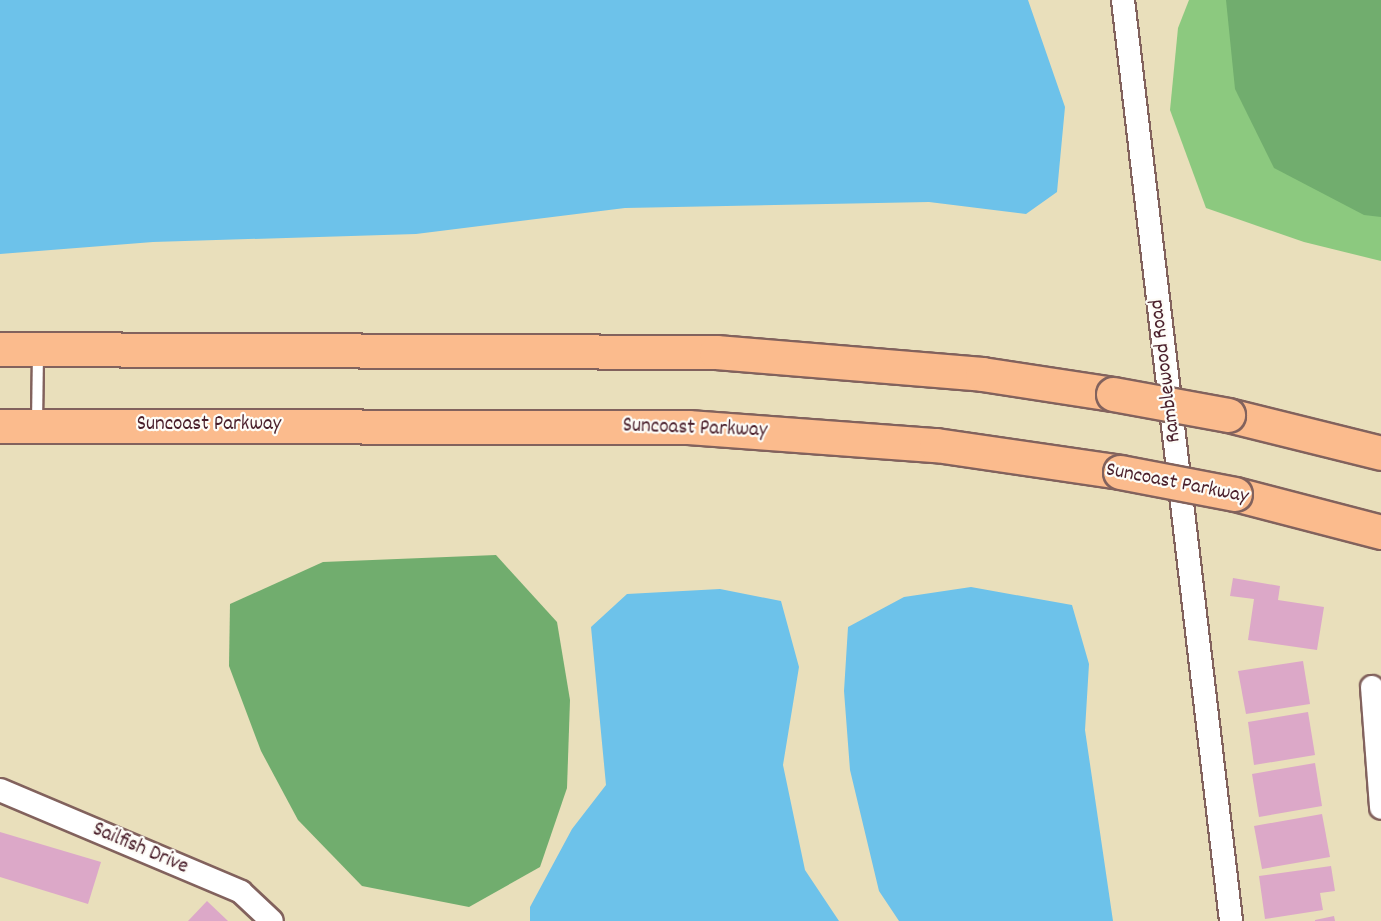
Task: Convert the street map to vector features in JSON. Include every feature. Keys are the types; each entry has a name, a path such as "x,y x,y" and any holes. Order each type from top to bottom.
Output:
{"highway":[{"path":"0,349 716,352 982,374 1113,394 1228,415 1381,453"},
{"name":"Suncoast Parkway","path":"0,426 700,428 936,445 1120,472 1235,494 1381,532"}],"street":[{"name":"Ramblewood Road","path":"1123,0 1231,921"},
{"path":"1372,687 1381,808"},
{"name":"Sailfish Drive","path":"0,790 241,892 272,921"}],"lane":[{"path":"37,426 38,349"}],"green space":[{"path":"1189,0 1381,0 1381,261 1304,242 1206,208 1170,110 1178,28"},
{"path":"1226,0 1381,0 1381,217 1364,215 1274,168 1235,89"},
{"path":"496,555 557,622 570,700 567,788 540,867 469,907 362,886 298,820 261,751 229,666 230,604 323,562"}],"water":[{"path":"0,0 1028,0 1065,107 1057,192 1026,214 929,202 625,208 416,234 153,242 0,254"},
{"path":"971,587 1072,605 1089,664 1085,730 1113,921 899,921 879,891 850,770 844,691 848,627 904,597"},
{"path":"720,589 781,601 799,667 783,765 805,870 839,921 530,921 530,907 572,829 606,785 591,627 627,594"}],"building":[{"path":"1233,578 1280,586 1278,600 1324,607 1317,650 1248,640 1254,599 1230,596"},
{"path":"1303,661 1310,704 1246,714 1238,671"},
{"path":"1308,712 1315,755 1254,765 1248,722"},
{"path":"1315,763 1322,806 1259,817 1252,774"},
{"path":"1322,814 1330,857 1262,869 1254,826"},
{"path":"0,832 101,862 88,904 0,877"},
{"path":"1331,866 1335,891 1320,893 1323,910 1265,919 1259,876"},
{"path":"207,901 228,921 188,921"},
{"path":"1334,916 1335,921 1315,921 1315,920"}]}
